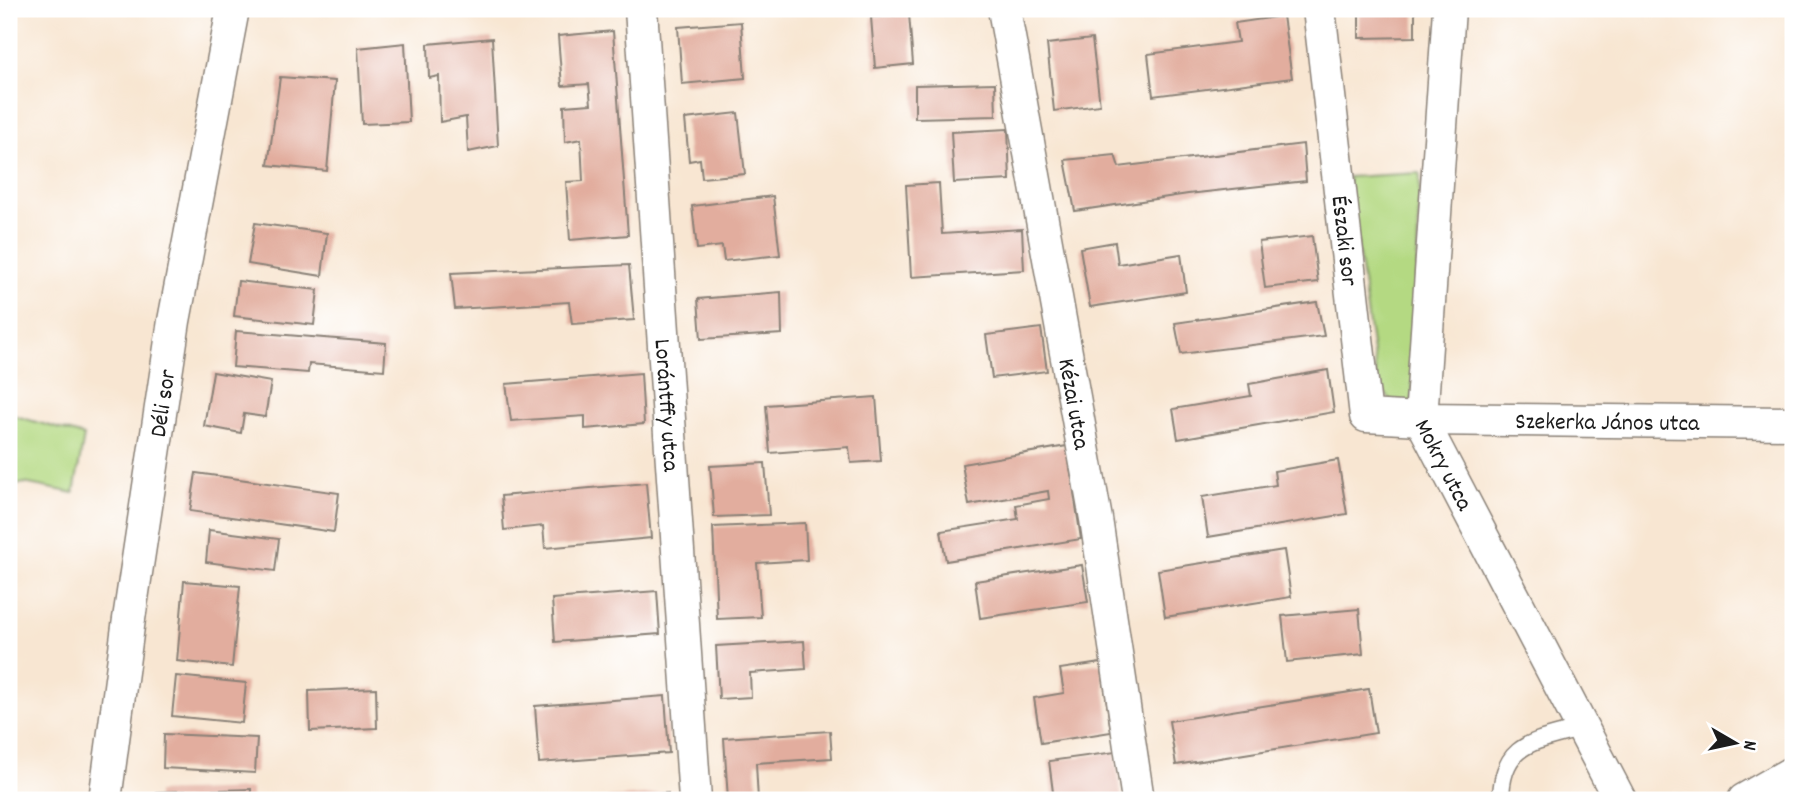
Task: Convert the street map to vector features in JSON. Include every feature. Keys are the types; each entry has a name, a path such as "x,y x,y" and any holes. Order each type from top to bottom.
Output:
{"street":[{"name":"Déli sor","path":"105,800 174,321 233,9"},
{"name":"Lorántffy utca","path":"641,9 695,800"},
{"name":"Kézai utca","path":"1004,9 1097,519 1138,800"},
{"name":"Északi sor","path":"1319,9 1366,416 1421,419"},
{"name":"Mokry utca","path":"1450,9 1421,419 1620,800"},
{"name":"Szekerka János utca","path":"1421,419 1793,423"},
{"path":"1744,800 1793,772"}],"lane":[{"path":"1501,800 1501,782 1509,759 1533,741 1583,728"}],"green space":[{"path":"1420,173 1412,407 1395,407 1377,381 1348,177"},
{"path":"9,414 84,436 74,493 24,483 9,487"}],"building":[{"path":"1359,9 1415,9 1415,37 1359,38"},
{"path":"909,14 913,64 875,68 871,17"},
{"path":"1283,16 1292,78 1153,96 1148,54 1238,42 1235,23"},
{"path":"741,22 745,78 682,84 678,27"},
{"path":"613,31 628,235 570,240 566,182 583,181 581,139 565,142 564,106 591,104 589,84 562,86 558,36"},
{"path":"492,38 498,146 468,152 466,117 440,122 439,76 429,78 428,44"},
{"path":"1092,39 1100,105 1054,111 1047,44"},
{"path":"405,43 409,122 362,124 358,48"},
{"path":"280,77 335,81 327,171 268,165"},
{"path":"995,83 996,116 915,118 915,85"},
{"path":"738,113 745,174 702,178 700,159 689,161 685,119"},
{"path":"1008,129 1010,180 954,183 951,132"},
{"path":"1303,144 1306,181 1188,194 1075,211 1065,160 1115,155 1119,167"},
{"path":"939,183 942,234 1022,229 1024,270 911,277 906,185"},
{"path":"773,196 780,255 724,261 722,246 697,249 692,206"},
{"path":"255,223 327,233 322,276 248,264"},
{"path":"1312,236 1318,282 1265,288 1259,242"},
{"path":"1115,242 1118,264 1181,254 1186,292 1090,307 1080,248"},
{"path":"629,265 634,320 572,324 569,302 455,309 451,273"},
{"path":"238,281 318,290 314,325 234,316"},
{"path":"781,292 782,334 701,339 698,299"},
{"path":"1317,302 1324,336 1181,354 1175,323"},
{"path":"1041,328 1047,371 992,378 986,335"},
{"path":"236,331 386,343 384,370 309,364 308,373 233,367"},
{"path":"1328,370 1334,412 1178,439 1173,409 1251,396 1249,384"},
{"path":"213,372 271,382 265,417 244,414 241,433 204,426"},
{"path":"641,373 644,424 585,429 585,416 511,421 506,384"},
{"path":"876,397 881,461 851,463 849,447 770,453 766,405"},
{"path":"1067,446 1081,539 946,561 941,531 1018,519 1016,505 1049,499 1048,491 969,505 962,464"},
{"path":"1338,460 1347,514 1208,537 1202,497 1276,485 1274,471"},
{"path":"765,463 769,515 714,517 710,466"},
{"path":"196,473 339,493 334,532 190,511"},
{"path":"646,483 651,538 545,548 543,526 504,530 501,496"},
{"path":"805,523 807,560 757,563 761,617 717,619 713,527"},
{"path":"209,530 279,539 275,571 206,562"},
{"path":"1284,550 1291,597 1165,617 1158,570"},
{"path":"1082,565 1088,602 980,618 975,581"},
{"path":"184,581 240,586 232,667 177,661"},
{"path":"657,591 660,634 555,642 552,599"},
{"path":"1359,609 1363,654 1287,662 1282,616"},
{"path":"804,641 806,669 750,673 751,697 719,699 716,646"},
{"path":"1101,663 1111,732 1041,743 1034,698 1064,693 1060,669"},
{"path":"176,676 246,683 242,723 172,716"},
{"path":"376,688 377,728 310,731 309,691"},
{"path":"1369,689 1376,733 1176,765 1169,721"},
{"path":"665,696 669,753 539,763 535,706"},
{"path":"830,731 832,758 756,763 758,800 728,800 724,738"},
{"path":"164,734 257,738 255,773 163,768"},
{"path":"1115,752 1122,800 1054,800 1049,761"},
{"path":"251,789 251,800 157,800 157,792"},
{"path":"668,793 668,800 607,800 607,798"}]}
